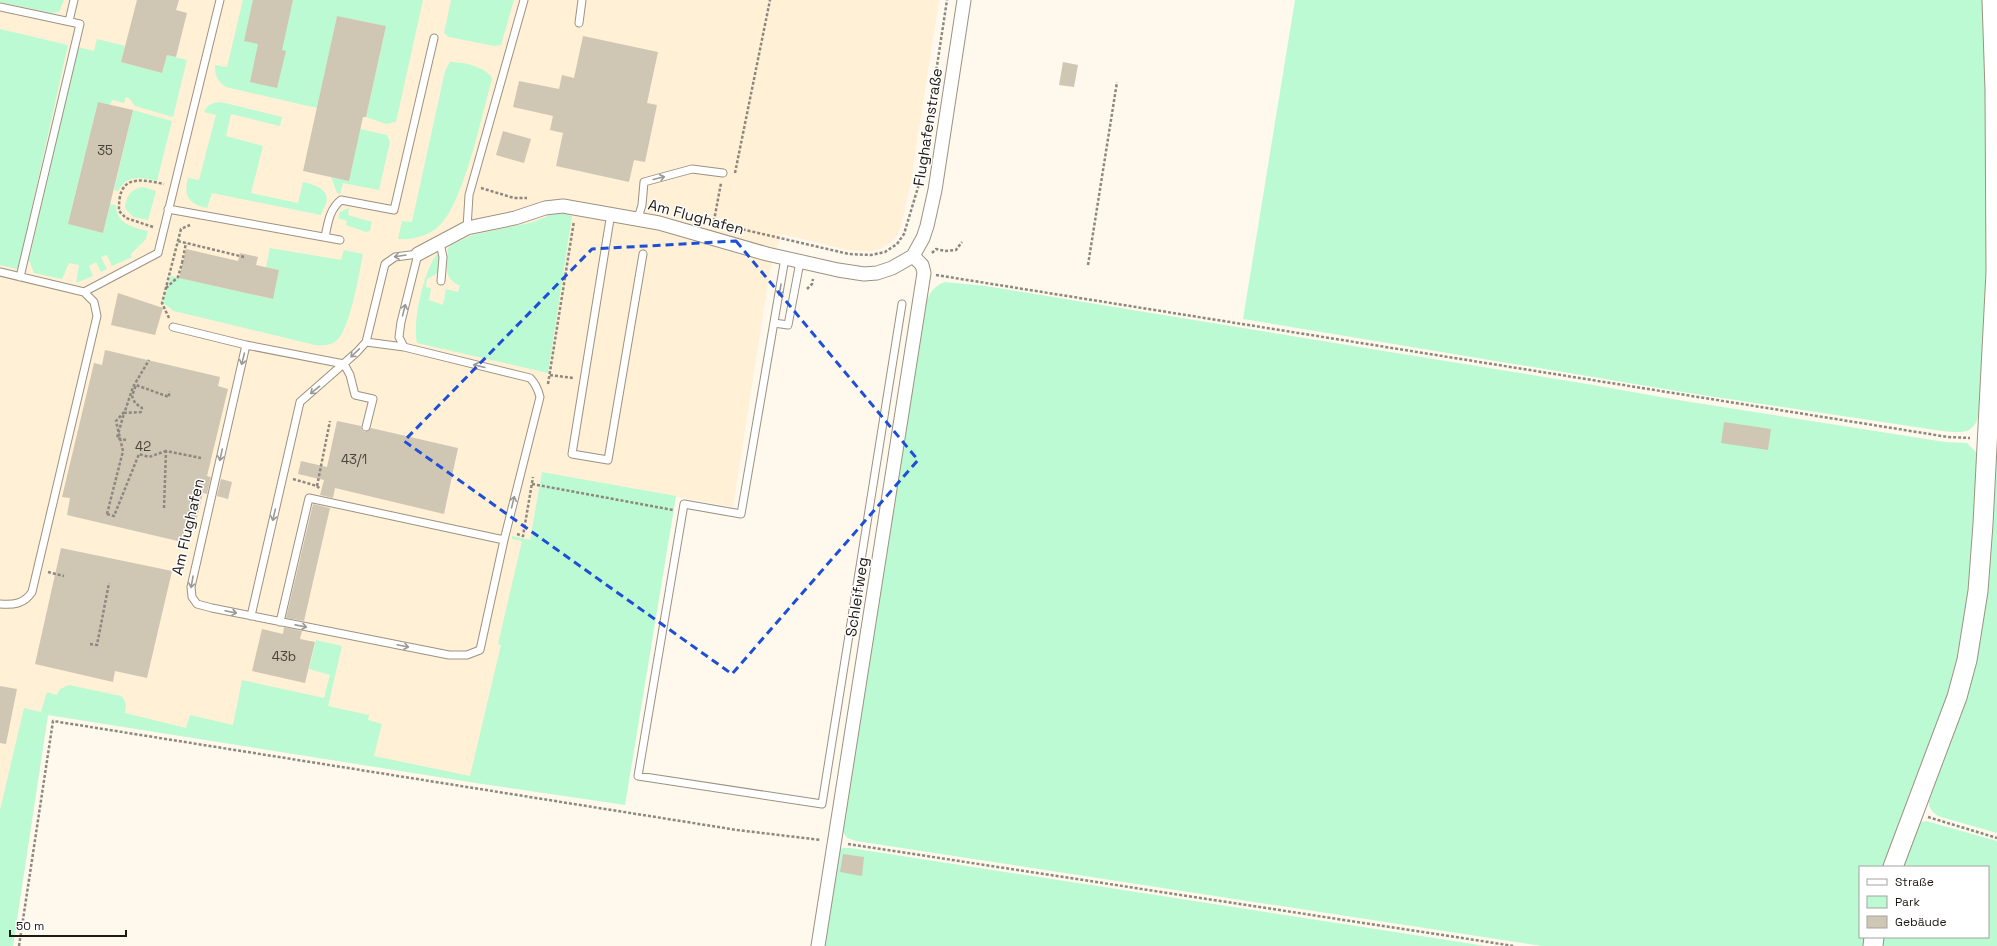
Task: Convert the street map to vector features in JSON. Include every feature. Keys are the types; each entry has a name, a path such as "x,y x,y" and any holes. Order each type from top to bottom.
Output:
{"street":[{"name":"Flughafenstraße","path":"913,256 923,238 934,190 964,0"},
{"path":"1893,866 1957,697 1967,660 1978,591 1983,524 1996,272 1992,0"},
{"name":"Am Flughafen","path":"418,254 467,228 516,218 554,206 638,218 800,262 864,274 877,273 892,268 913,256"},
{"path":"913,256 922,265 924,273"},
{"name":"Schleifweg","path":"818,946 924,273"}],"lane":[{"path":"69,21 74,0"},
{"path":"84,292 158,253 220,0"},
{"path":"467,228 469,195 524,0"},
{"path":"579,23 582,0"},
{"path":"0,8 80,24 20,277"},
{"path":"325,237 330,214 333,208 341,200 394,210 434,38"},
{"path":"638,218 642,204 644,182 692,169 723,173"},
{"path":"168,208 340,240"},
{"path":"611,213 572,454 608,460 643,254"},
{"path":"440,242 443,257 441,281"},
{"path":"404,347 399,337 400,322 418,254"},
{"name":"Am Flughafen","path":"366,342 385,264 395,257 418,254"},
{"path":"785,258 741,514 684,504 638,776 822,804 902,304"},
{"path":"774,323 788,325 800,262"},
{"path":"0,272 84,292 94,302 97,316 32,592 28,598 14,605 0,604"},
{"path":"173,327 246,346 344,364"},
{"path":"366,342 404,347 530,378 536,383 540,397 504,540 480,650 467,655 449,655 251,616 300,402 344,364 366,342"},
{"name":"Am Flughafen","path":"246,346 191,587 192,597 197,604 251,616"},
{"path":"344,364 350,375 355,395 373,399 366,427"},
{"path":"280,622 309,498 504,540"}],"path":[{"path":"734,176 770,0"},
{"path":"706,221 849,254 871,255 885,252 897,244 904,234 919,184 947,0"},
{"path":"1088,265 1117,82"},
{"path":"711,237 723,173"},
{"path":"164,229 126,218 119,211 118,201 121,190 130,182 142,179 174,187"},
{"path":"479,187 514,198 532,198"},
{"path":"547,391 576,214"},
{"path":"173,327 162,303 181,229 212,217"},
{"path":"178,241 244,257"},
{"path":"931,254 936,249 945,251 956,250 962,242"},
{"path":"166,289 178,277 186,243"},
{"path":"924,273 1306,333 1679,396 1948,437 1987,439"},
{"path":"807,290 812,284 814,274"},
{"path":"149,360 133,387 125,411 116,421 123,451 107,514 114,516 140,454 149,457 166,451 201,458"},
{"path":"550,375 584,380"},
{"path":"126,440 117,438 124,412 139,413 141,412 142,408 136,403 132,396 136,385 169,397 169,391"},
{"path":"317,486 330,421"},
{"path":"164,508 166,451"},
{"path":"506,532 523,536 533,476"},
{"path":"532,484 683,512"},
{"path":"38,570 64,576"},
{"path":"90,644 97,645 109,583"},
{"path":"19,946 53,720 737,830 834,842 1514,946"},
{"path":"1914,812 1997,838"}],"highlighted area":[{"path":"736,241 918,460 732,674 404,441 592,249"}],"shaded area":[{"path":"0,0 939,0 910,186 901,226 897,235 890,243 882,248 872,251 861,251 848,250 781,234 770,270 733,507 542,472 489,785 48,715 13,946 0,946"}],"green space":[{"path":"0,0 64,0 59,12 51,13 0,2"},
{"path":"243,0 423,0 396,122 386,124 366,117 386,26 337,16 317,108 226,87 223,85 217,78 215,65 227,67"},
{"path":"451,0 514,0 501,45 494,46 449,37 444,33"},
{"path":"1295,0 1984,0 1988,223 1980,410 1975,424 1967,431 1942,431 1689,393 1243,319"},
{"path":"0,29 68,45 18,269 0,265"},
{"path":"97,39 125,46 121,62 162,73 167,55 187,60 173,117 135,106 129,98 126,97 124,103 112,100 110,105 98,102 68,224 103,233 110,204 116,205 119,217 126,224 148,231 146,239 131,254 132,257 112,266 107,255 101,257 107,269 101,272 96,262 89,266 93,276 76,283 79,265 69,263 62,279 34,273 29,260 78,47 94,51"},
{"path":"450,62 477,67 491,76 492,79 471,156 457,197 449,214 440,225 426,235 410,239 398,239 402,221 412,222 445,71"},
{"path":"221,102 282,117 280,126 231,114 226,136 263,146 251,193 298,203 303,182 311,184 320,188 326,194 326,203 321,215 212,193 207,208 196,204 189,198 186,190 188,178 199,180 216,115 204,112 211,104"},
{"path":"133,110 172,121 157,181 146,178 130,179 118,191 114,190"},
{"path":"360,129 387,135 390,142 379,190 343,183 340,194 337,193 331,177 349,181"},
{"path":"143,187 156,191 148,220 133,217 125,208 128,197 132,191"},
{"path":"349,208 348,215 372,222 370,231 366,232 346,225 347,221 338,218 340,212"},
{"path":"565,213 572,216 548,373 417,343 416,323 420,296 428,271 438,253 440,266 438,273 427,279 426,287 431,288 429,300 443,305 446,289 458,292 460,286 454,283 448,275 448,248 451,245 473,235 534,222 550,215"},
{"path":"270,248 341,260 344,250 363,254 350,314 346,326 336,341 326,345 315,345 174,311 163,303 171,276 272,299 279,270 266,267"},
{"path":"945,282 985,286 1678,400 1945,442 1967,443 1978,454 1969,595 1961,646 1942,715 1883,866 1859,866 1859,938 1865,938 1864,946 1542,946 856,841 847,838 842,831 924,312 928,297 938,286"},
{"path":"1997,399 1997,833 1938,816 1930,807 1929,795 1959,716"},
{"path":"542,472 676,496 625,805 48,715 13,946 0,946 0,810 24,708 41,712 47,692 57,695 60,689 69,685 121,696 126,706 125,713 186,728 190,715 233,725 242,680 324,698 330,675 309,669 316,640 342,646 328,706 369,715 368,720 382,724 374,756 470,776 501,645 498,644 522,541 512,539 512,536 530,540"},
{"path":"1926,821 1997,841 1997,946 1881,946 1882,938 1989,938 1989,866 1901,866 1919,823"},
{"path":"843,848 1486,946 823,946 838,851"}],"building":[{"path":"137,0 179,0 176,10 187,13 176,57 167,55 162,73 121,62"},
{"path":"253,0 293,0 282,50 286,51 277,88 250,82 258,44 244,41"},
{"path":"337,16 386,26 366,117 363,117 349,181 303,171"},
{"path":"583,36 658,52 647,103 657,105 645,162 634,160 629,182 556,166 563,133 550,130 553,116 513,107 519,81 559,89 562,75 574,78"},
{"path":"1063,62 1078,65 1074,87 1059,85"},
{"path":"98,102 133,110 103,233 68,224"},
{"path":"503,131 531,139 524,163 496,155"},
{"path":"186,249 238,261 240,253 258,257 256,265 279,270 273,299 179,278"},
{"path":"118,293 163,308 155,335 111,325"},
{"path":"105,350 220,377 218,386 228,389 207,476 211,477 207,494 203,493 194,530 185,528 182,542 67,515 70,498 62,497 94,363 102,365"},
{"path":"337,421 361,426 362,430 365,432 371,428 458,448 444,514 335,488 333,498 320,495 324,480 298,474 301,461 327,467"},
{"path":"1724,422 1771,429 1768,450 1721,443"},
{"path":"221,479 232,482 228,499 217,496"},
{"path":"313,504 330,508 304,621 286,618"},
{"path":"61,548 172,571 147,678 115,671 113,682 35,664"},
{"path":"284,627 302,631 300,639 315,642 305,683 252,671 262,629 283,634"},
{"path":"0,686 17,689 6,744 0,743"},
{"path":"843,854 864,857 862,876 840,872"}]}
